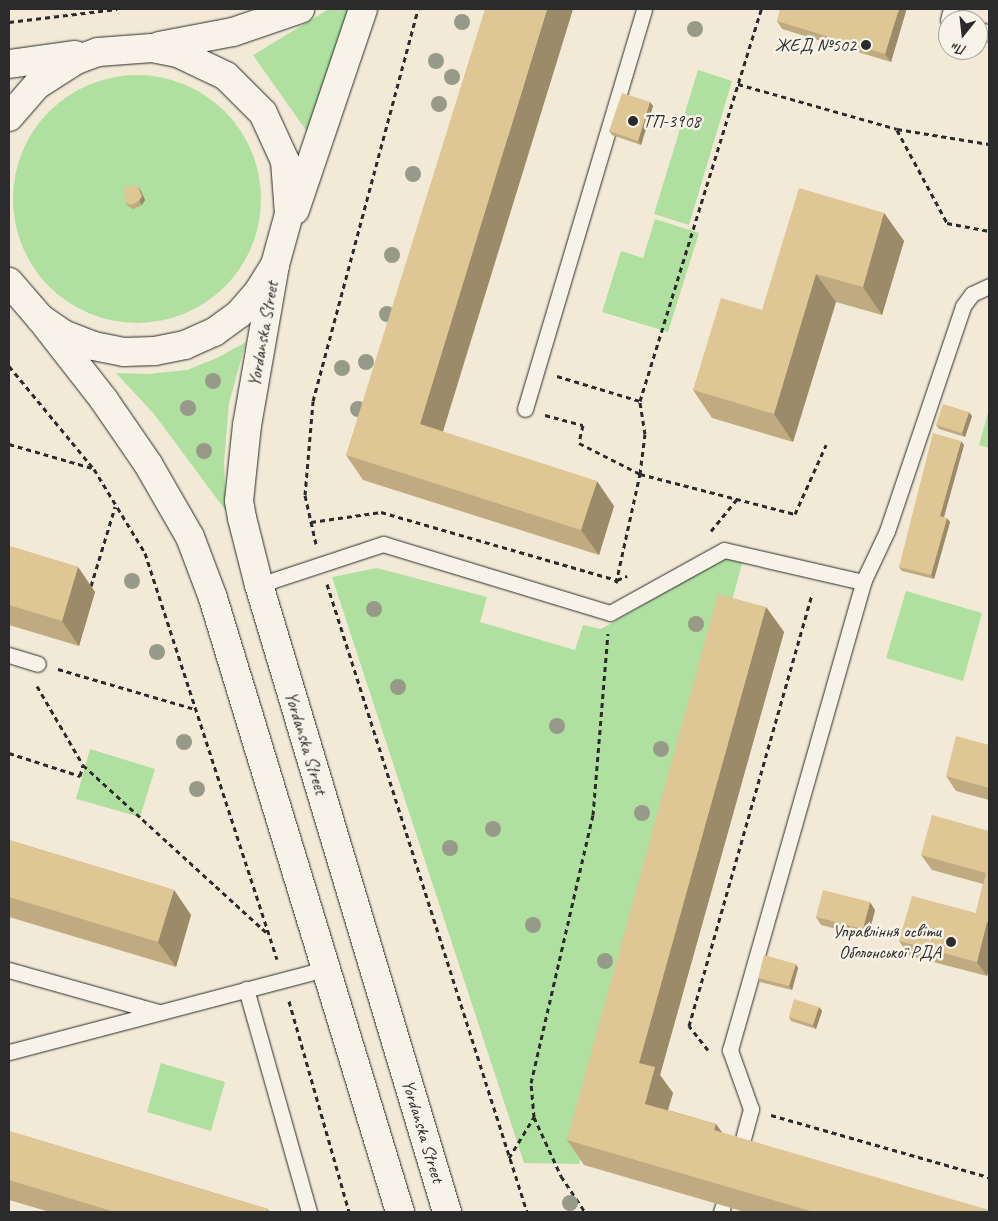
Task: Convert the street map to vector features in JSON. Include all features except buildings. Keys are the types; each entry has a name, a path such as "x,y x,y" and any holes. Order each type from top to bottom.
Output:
{"main road":[{"path":"9,64 98,52 152,48 233,32 300,9"},
{"path":"40,318 65,335 94,346 124,352 156,351 192,341 214,332 238,314 259,291 275,265 363,9"},
{"path":"152,48 203,62 226,76 263,113 285,161 289,214 285,240"},
{"path":"9,117 31,90 55,71 98,52"},
{"name":"Yordanska Street","path":"275,265 247,425 239,501 259,585 447,1212"},
{"path":"9,282 40,318 148,464 190,537 213,598 400,1212"}],"lane":[{"path":"525,409 644,9"},
{"path":"738,1157 751,1109 730,1050 863,582 887,531 963,306 972,294 989,286"},
{"path":"259,585 384,544 610,614 724,550 863,582"},
{"path":"15,657 38,664"},
{"path":"9,1052 325,968"},
{"path":"9,970 160,1012"},
{"path":"246,989 309,1212"}],"path":[{"path":"69,15 71,9"},
{"path":"9,22 117,9"},
{"path":"418,9 313,401 305,495 321,564 527,1212"},
{"path":"585,1212 562,1176 534,1117 531,1083 593,815 610,614 640,474 645,434 640,401 761,9"},
{"path":"738,84 897,129 989,144"},
{"path":"897,129 948,222 989,231"},
{"path":"9,366 94,469 115,507 145,553 271,937 349,1212"},
{"path":"537,370 640,401"},
{"path":"525,409 583,425 579,443 640,474 795,514 826,445"},
{"path":"9,444 94,469"},
{"path":"708,534 737,499"},
{"path":"90,586 115,507"},
{"path":"311,522 381,512 617,580 634,572"},
{"path":"689,1026 819,572"},
{"path":"15,657 83,765 271,937"},
{"path":"38,664 195,709"},
{"path":"9,753 80,776 83,765"},
{"path":"751,1109 989,1177"},
{"path":"509,1158 534,1117"}],"green space":[{"path":"329,9 351,9 308,133 253,55"},
{"path":"698,70 732,81 689,225 654,214"},
{"path":"125,75 149,75 173,80 196,89 225,111 247,140 252,151 259,175 261,199 259,223 252,247 247,258 225,287 196,309 185,314 149,323 125,323 101,318 78,309 58,295 41,278 27,258 18,235 13,211 13,187 18,163 27,140 41,120 58,103 78,89 101,80"},
{"path":"655,219 699,233 668,332 602,312 621,251 643,258"},
{"path":"246,342 229,403 224,462 226,511 154,414 116,373 148,374 187,370 217,358"},
{"path":"989,409 989,448 979,445"},
{"path":"725,558 743,560 579,1164 524,1163 332,577 377,568 487,597 480,622 575,650 583,625 601,629"},
{"path":"906,591 982,613 963,681 886,658"},
{"path":"90,749 155,769 140,817 76,799"},
{"path":"161,1063 225,1082 211,1131 147,1112"}],"place":[{"name":"ЖЕД №502","path":"866,45"},
{"name":"ТП-3908","path":"633,121"},
{"name":"Управління освіти Оболонської РДА","path":"951,942"}]}
